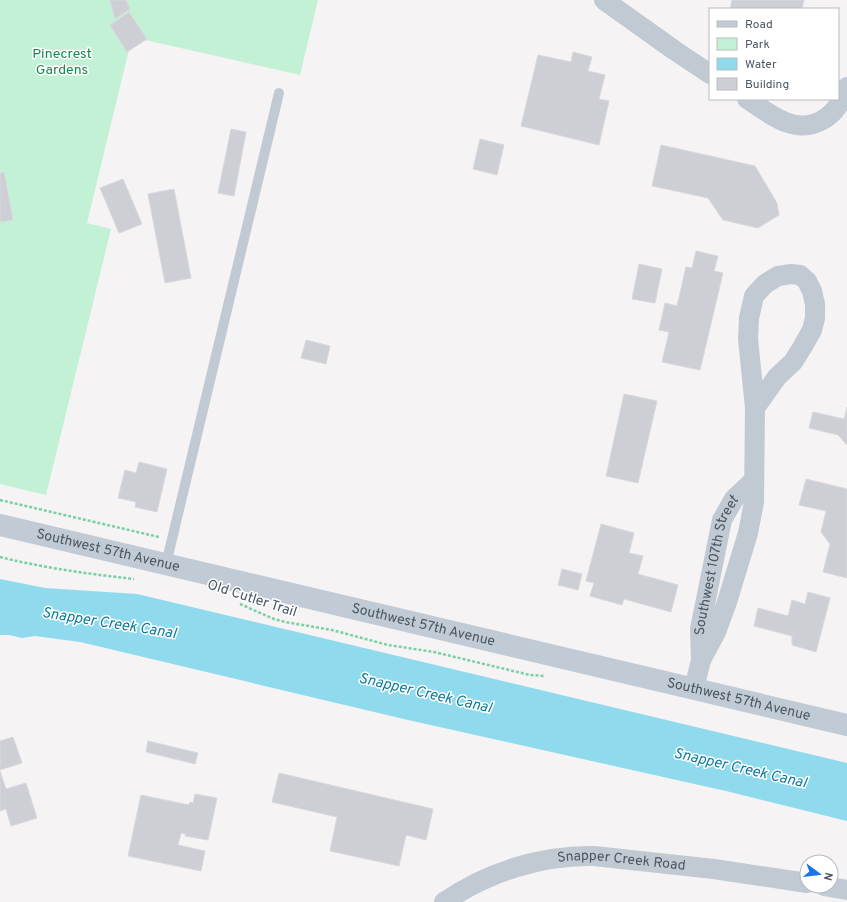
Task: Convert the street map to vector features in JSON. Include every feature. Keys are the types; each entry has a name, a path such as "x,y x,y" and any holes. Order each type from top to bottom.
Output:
{"main road":[{"name":"Southwest 57th Avenue","path":"0,525 847,725"}],"street":[{"path":"604,0 709,73"},
{"path":"748,100 774,117 795,124 806,125 817,123 826,119 838,106 847,87"},
{"name":"Southwest 107th Street","path":"694,689 701,660 716,632 727,602 748,533 754,502 755,408 748,339 749,318 754,296 765,284 778,276 791,274 800,275 807,281 812,291 815,304 815,318 812,330 804,346 793,362 777,377 755,408"},
{"name":"Southwest 107th Street","path":"701,660 700,629 722,520 734,499 754,480"},
{"name":"Snapper Creek Road","path":"444,902 478,883 504,871 535,862 576,856 594,856 714,869 799,882"}],"lane":[{"path":"166,564 280,93"}],"path":[{"path":"0,500 163,538"},
{"path":"0,557 33,565 92,575 141,580"},
{"name":"Old Cutler Trail","path":"238,603 274,619 285,622 332,630 388,645 434,652 530,675 548,676"}],"green space":[{"name":"Pinecrest Gardens","path":"0,0 318,0 300,75 132,37 87,223 111,229 46,495 0,484"}],"water":[{"name":"Snapper Creek Canal","path":"0,579 45,588 137,594 847,763 847,821 726,791 408,720 80,642 35,636 22,638 9,635 0,635"}],"building":[{"path":"110,0 126,0 130,9 115,19"},
{"path":"732,0 804,0 802,8 730,8"},
{"path":"129,12 147,39 127,52 110,25"},
{"path":"573,52 592,57 588,71 605,75 599,99 609,101 599,145 521,126 538,55 571,62"},
{"path":"231,129 246,132 234,196 218,193"},
{"path":"480,139 504,145 497,175 473,169"},
{"path":"661,145 755,166 777,203 779,215 758,228 723,220 708,198 652,186"},
{"path":"4,172 13,220 0,222 0,173"},
{"path":"123,179 142,224 119,233 100,188"},
{"path":"174,189 191,278 165,283 148,194"},
{"path":"696,251 718,256 714,271 723,273 700,370 662,362 669,332 659,330 665,303 677,306 686,267 692,268"},
{"path":"639,264 662,269 655,303 632,299"},
{"path":"306,340 330,346 326,364 301,358"},
{"path":"624,394 657,401 638,483 606,476"},
{"path":"847,407 847,445 838,435 809,428 813,412 844,419"},
{"path":"139,462 167,469 157,512 135,507 136,502 118,498 125,470 136,473"},
{"path":"806,479 847,489 847,578 823,572 830,544 821,532 826,511 799,505"},
{"path":"601,524 634,533 629,553 643,556 638,574 678,585 671,612 624,599 622,605 590,596 594,583 586,581"},
{"path":"562,569 582,574 578,590 558,585"},
{"path":"808,592 830,598 816,652 792,645 792,636 754,626 758,608 788,616 792,600 805,604"},
{"path":"13,737 22,763 0,770 0,741"},
{"path":"148,741 198,753 195,764 146,752"},
{"path":"0,771 6,789 26,783 37,818 11,826 6,809 0,811"},
{"path":"279,773 433,809 426,840 406,835 399,866 330,851 337,817 272,802"},
{"path":"195,794 217,798 208,840 185,836 186,834 181,833 178,845 205,851 201,871 128,856 141,795 189,805 190,802 193,803"}]}
